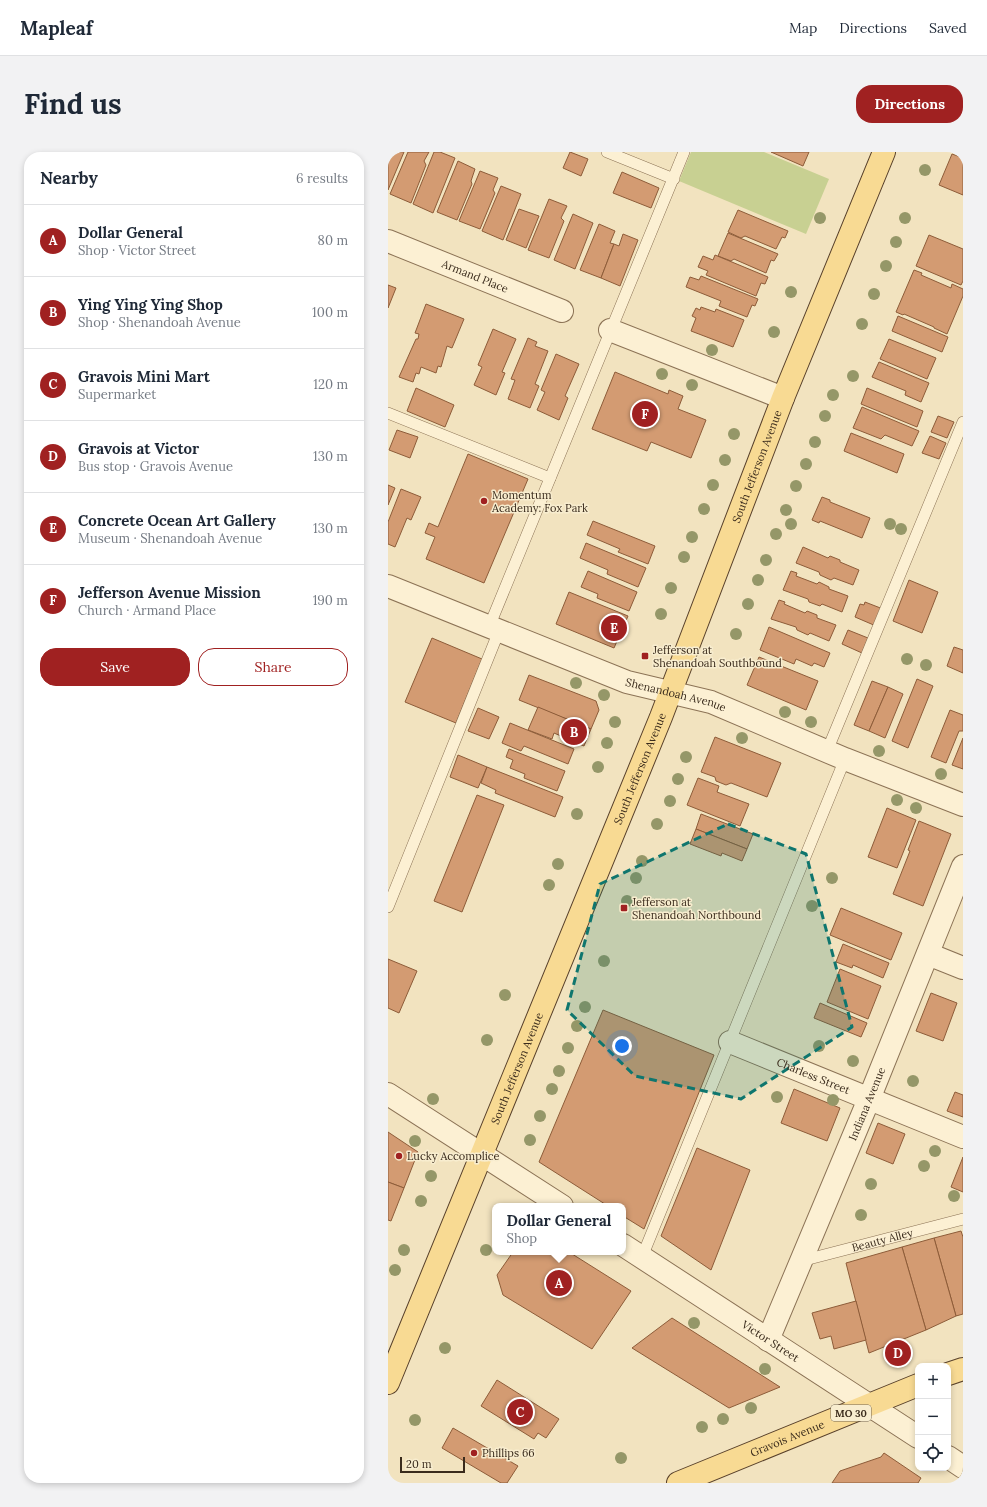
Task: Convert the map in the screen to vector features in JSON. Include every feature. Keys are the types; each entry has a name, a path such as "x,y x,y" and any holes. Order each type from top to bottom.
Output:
{"main road":[{"name":"South Jefferson Avenue","path":"388,1383 671,692 783,398 884,152"},
{"path":"951,1373 963,1369"},
{"name":"Gravois Avenue","path":"678,1483 870,1406 915,1386"}],"street":[{"name":"Armand Place","path":"388,241 562,311"},
{"path":"610,330 783,398"},
{"name":"Shenandoah Avenue","path":"388,586 627,682 711,702 836,755 963,805"},
{"name":"Indiana Avenue","path":"768,1340 869,1099 963,866"},
{"path":"928,954 963,968"},
{"name":"Charless Street","path":"730,1042 963,1137"},
{"path":"388,1094 557,1203"},
{"name":"Victor Street","path":"626,1247 915,1435"},
{"path":"951,1459 963,1467"}],"lane":[{"path":"607,152 674,179"},
{"path":"388,906 550,478 684,152"},
{"path":"388,413 550,478"},
{"path":"642,1257 730,1042 836,755 963,422"},
{"name":"Beauty Alley","path":"801,1261 963,1219"}],"highlighted area":[{"path":"728,824 806,854 852,1027 741,1099 635,1076 567,1010 600,884"}],"green space":[{"path":"691,152 764,152 829,179 806,234 679,181"}],"building":[{"path":"388,152 404,152 388,190"},
{"path":"408,152 429,152 424,161 426,165 411,203 390,194"},
{"path":"434,152 440,152 455,158 433,213 413,204"},
{"path":"570,152 588,159 581,176 563,168"},
{"path":"771,152 809,152 803,166"},
{"path":"952,154 963,158 963,195 939,185"},
{"path":"458,161 475,169 471,181 472,184 457,220 437,212"},
{"path":"480,171 498,178 493,190 495,193 480,229 459,221"},
{"path":"622,172 659,188 651,208 613,193"},
{"path":"501,186 521,194 503,240 482,231"},
{"path":"549,199 567,206 561,218 564,221 549,258 528,250"},
{"path":"519,209 539,216 526,248 506,240"},
{"path":"738,210 788,231 785,238 782,237 776,249 745,236 741,238 728,232"},
{"path":"573,214 593,223 575,269 554,260"},
{"path":"599,224 615,231 610,243 614,244 601,278 580,270"},
{"path":"728,233 778,254 774,261 771,260 766,273 734,259 731,261 718,256"},
{"path":"623,234 638,240 620,286 601,278 614,244 619,246"},
{"path":"929,235 963,249 963,281 961,285 916,266"},
{"path":"715,255 768,277 765,284 761,283 756,296 706,275 708,271 698,267 703,256 713,260"},
{"path":"914,270 922,273 921,275 951,288 952,284 963,289 963,296 947,334 904,314 903,315 896,312"},
{"path":"701,276 758,299 755,306 752,305 747,317 719,306 721,301 686,287 690,277 699,280"},
{"path":"388,285 396,288 388,308"},
{"path":"426,304 464,319 452,348 447,346 441,367 438,366 436,373 421,367 419,374 416,373 413,382 399,377 416,339 418,339 419,334 415,333"},
{"path":"701,307 715,312 716,309 744,320 733,347 691,331 696,318 692,316 696,308 700,310"},
{"path":"898,316 948,337 942,352 892,331"},
{"path":"493,329 516,339 502,372 505,373 496,395 474,385 482,367 478,365"},
{"path":"528,338 537,342 535,346 548,351 535,384 539,386 530,408 508,399 515,380 511,379"},
{"path":"889,339 936,358 927,379 880,359"},
{"path":"556,354 579,364 565,396 568,398 559,420 537,410 545,392 541,390"},
{"path":"879,362 929,383 921,402 905,395 906,391 872,377"},
{"path":"615,372 668,394 669,390 683,396 678,409 706,420 691,458 651,442 647,451 592,429"},
{"path":"416,388 454,405 445,427 407,411"},
{"path":"867,388 923,411 917,427 861,404"},
{"path":"862,407 919,431 912,446 885,435 881,439 853,428"},
{"path":"938,416 954,422 947,438 931,432"},
{"path":"397,430 418,437 410,458 389,450"},
{"path":"851,433 904,454 897,473 844,451"},
{"path":"930,436 946,443 939,459 922,453"},
{"name":"Momentum Academy: Fox Park","path":"468,454 528,479 484,583 426,559 435,537 425,533 429,523 438,527"},
{"path":"388,485 395,488 388,505"},
{"path":"401,489 421,497 411,520 407,518 395,547 388,544 388,522"},
{"path":"822,497 830,500 830,502 870,518 862,538 820,521 819,523 812,520"},
{"path":"593,521 655,546 648,564 618,552 620,549 587,535"},
{"path":"586,543 646,568 638,587 607,574 608,570 580,558"},
{"path":"803,547 828,558 830,556 840,560 840,562 859,570 853,585 834,578 831,580 820,575 819,572 796,563"},
{"path":"588,571 637,592 629,611 597,598 598,594 581,587"},
{"path":"791,571 797,573 796,576 817,584 819,582 829,587 829,589 848,596 842,612 822,604 820,606 809,602 808,599 783,590"},
{"path":"909,580 938,592 922,633 893,621"},
{"path":"569,592 628,616 614,648 556,624"},
{"path":"779,600 785,602 784,604 805,613 807,611 817,615 817,618 836,625 829,641 810,633 808,635 797,630 796,627 771,619"},
{"path":"865,602 883,609 876,626 855,617 860,604 864,605"},
{"path":"769,627 830,653 824,667 814,663 812,666 796,659 794,664 760,650"},
{"path":"848,630 868,638 862,653 842,644"},
{"path":"432,638 482,659 456,723 405,702"},
{"path":"954,647 963,650 963,673 947,666"},
{"path":"759,657 818,681 806,710 747,685"},
{"path":"529,675 596,701 599,710 591,729 519,700"},
{"path":"917,679 933,686 908,748 892,741"},
{"path":"872,681 888,687 869,731 854,725"},
{"path":"888,687 903,694 885,738 869,731"},
{"path":"538,707 591,729 584,746 554,733 552,739 528,730"},
{"path":"478,708 499,717 489,739 468,731"},
{"path":"950,710 963,715 963,731 959,731 946,763 931,757"},
{"path":"510,723 574,749 568,764 524,746 521,751 502,743"},
{"path":"715,737 781,763 767,797 731,783 726,785 716,781 715,777 701,772"},
{"path":"963,738 963,769 952,765"},
{"path":"509,749 565,771 557,791 524,778 525,774 510,768 513,760 506,757"},
{"path":"458,755 487,767 478,788 450,777"},
{"path":"487,767 563,797 555,817 495,793 496,790 481,783"},
{"path":"698,778 719,786 717,792 749,804 740,826 687,805"},
{"path":"477,795 504,805 462,912 434,901"},
{"path":"887,808 916,820 897,868 868,857"},
{"path":"701,814 753,834 747,849 696,829"},
{"path":"919,821 951,834 923,906 893,894 910,851 908,850"},
{"path":"696,829 747,849 742,861 722,853 721,856 690,844"},
{"path":"841,908 902,933 891,960 830,935"},
{"path":"843,944 889,963 883,978 853,965 852,968 836,962"},
{"path":"388,959 417,971 399,1013 388,1008"},
{"path":"840,969 881,986 868,1019 827,1002"},
{"path":"931,993 957,1003 943,1041 916,1031"},
{"path":"820,1003 867,1023 861,1037 814,1018"},
{"path":"603,1010 714,1055 644,1229 626,1218 626,1203 603,1203 539,1162"},
{"path":"794,1089 840,1108 827,1141 781,1123"},
{"path":"955,1092 963,1095 963,1117 947,1111"},
{"path":"878,1123 905,1134 893,1164 866,1153"},
{"path":"388,1132 418,1152 404,1188 388,1182"},
{"path":"697,1148 750,1170 711,1270 661,1236"},
{"path":"963,1157 963,1192 951,1187"},
{"path":"388,1182 404,1188 391,1221 388,1220"},
{"path":"961,1231 963,1237 963,1314 956,1316 934,1238"},
{"path":"934,1238 956,1316 926,1330 902,1247"},
{"path":"902,1247 926,1330 869,1353 846,1263"},
{"path":"511,1255 574,1255 631,1291 592,1349 503,1295 497,1275"},
{"path":"856,1301 866,1340 834,1349 831,1336 820,1339 812,1313"},
{"path":"672,1318 780,1387 729,1408 632,1348"},
{"path":"497,1380 559,1419 546,1438 538,1433 534,1439 481,1406"},
{"name":"Phillips 66","path":"453,1428 518,1466 507,1483 501,1483 442,1448"},
{"path":"884,1453 921,1478 918,1483 832,1483 840,1471 881,1457"}],"place":[{"name":"Jefferson Avenue Mission","path":"645,414"},
{"name":"Momentum Academy: Fox Park","path":"484,501"},
{"name":"Concrete Ocean Art Gallery","path":"614,628"},
{"name":"Jefferson at Shenandoah Southbound","path":"645,656"},
{"name":"Ying Ying Ying Shop","path":"574,732"},
{"name":"Jefferson at Shenandoah Northbound","path":"624,908"},
{"name":"Lucky Accomplice","path":"399,1156"},
{"name":"Dollar General","path":"559,1283"},
{"name":"Gravois at Victor","path":"898,1353"},
{"name":"Gravois Mini Mart","path":"520,1412"},
{"name":"Phillips 66","path":"474,1453"}]}
